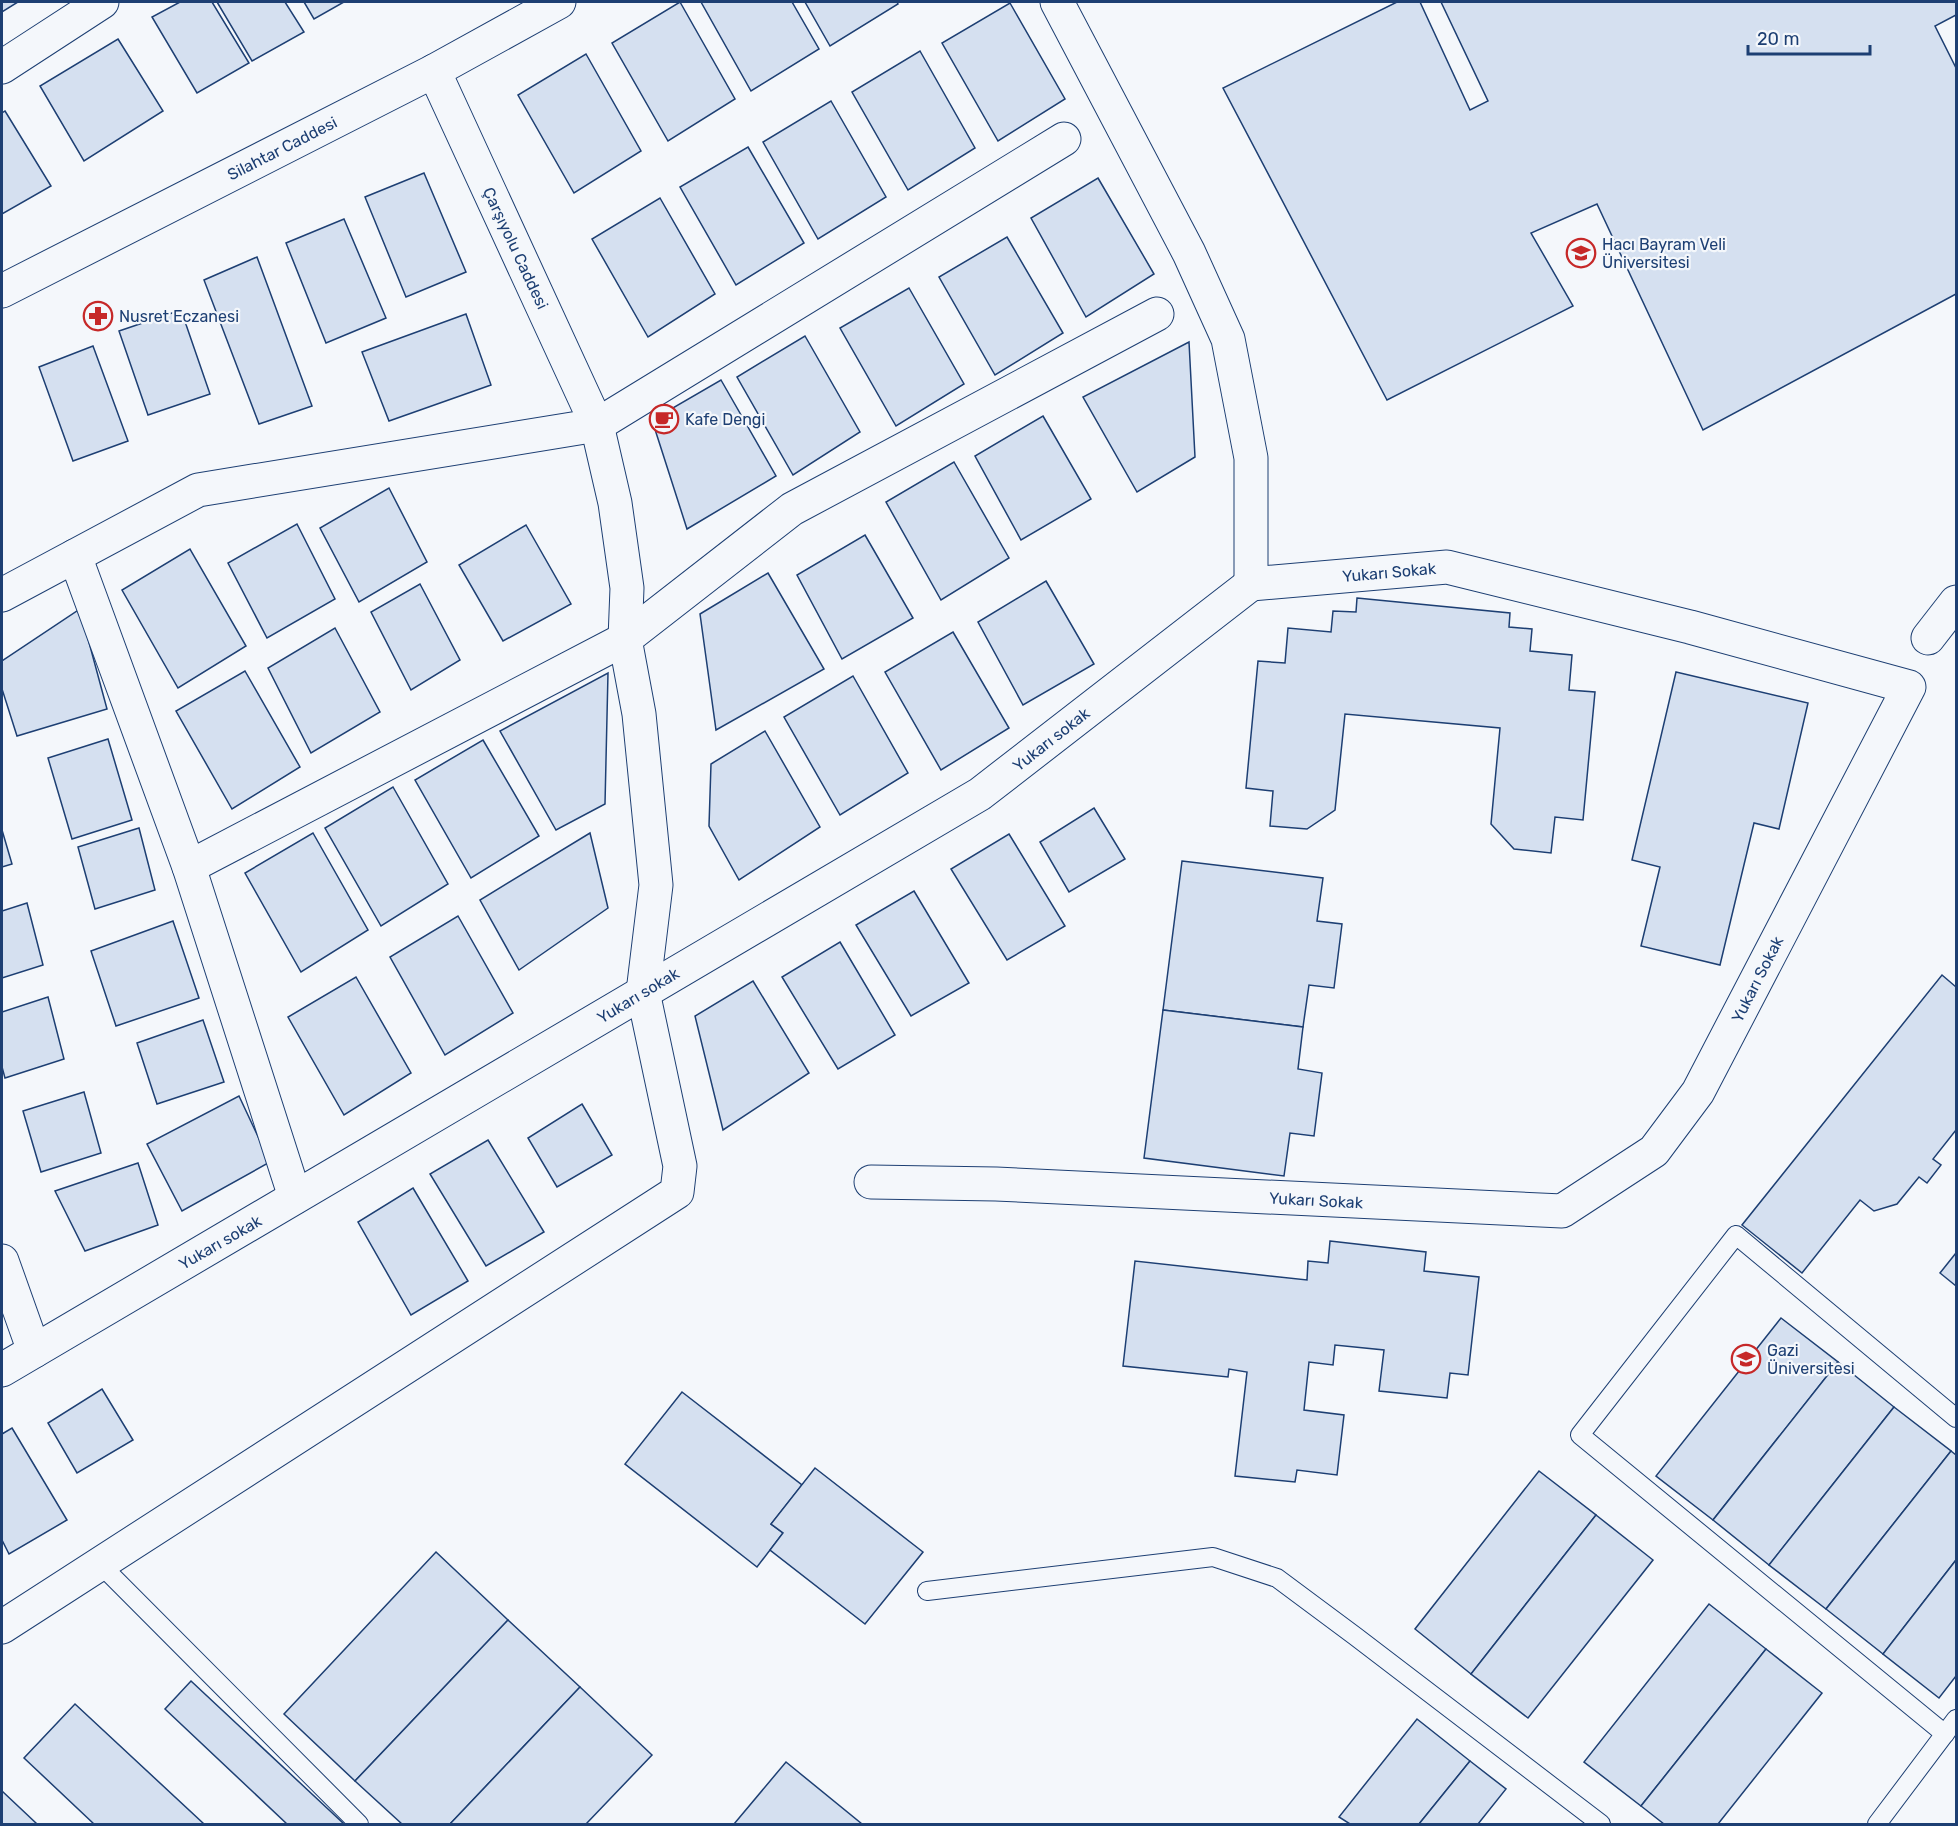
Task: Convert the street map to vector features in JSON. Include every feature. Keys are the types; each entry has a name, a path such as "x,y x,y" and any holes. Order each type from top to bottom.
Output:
{"street":[{"path":"2,67 102,2"},
{"name":"Silahtar Caddesi","path":"2,291 434,71 559,2"},
{"path":"1057,2 1189,254 1228,339 1251,458 1251,584"},
{"name":"Çarşıyolu Caddesi","path":"100,1564 677,1192 680,1166 643,993 656,885 639,714 625,639 627,588 615,503 597,424 434,71"},
{"path":"2,595 198,490 597,424 1064,139"},
{"path":"189,867 625,639 792,509 1157,314"},
{"path":"75,556 189,867 295,1197"},
{"name":"Yukarı Sokak","path":"871,1182 996,1184 1562,1211 1654,1151 1698,1092 1909,687 1690,627 1447,567 1251,584"},
{"name":"Yukarı sokak","path":"2,1370 980,794 1251,584"},
{"path":"1928,638 1956,602"},
{"path":"2,1261 34,1352"},
{"path":"2,1628 100,1564"}],"lane":[{"path":"1945,1734 1580,1435 1736,1235 1956,1418"},
{"path":"927,1591 1213,1557 1277,1578 1356,1635 1601,1824"},
{"path":"100,1564 359,1824"},
{"path":"1877,1824 1956,1719"}],"building":[{"path":"2,2 18,2 2,12"},
{"path":"180,2 212,2 249,63 197,93 152,17"},
{"path":"217,2 285,2 304,32 252,61"},
{"path":"304,2 344,2 314,19"},
{"path":"680,2 735,99 668,141 612,43"},
{"path":"701,2 792,2 819,49 751,91"},
{"path":"805,2 897,2 898,4 830,46"},
{"path":"1397,2 1420,2 1470,110 1488,101 1441,2 1956,2 1956,15 1935,26 1956,68 1956,294 1703,430 1597,204 1531,233 1573,306 1387,400 1223,88"},
{"path":"1010,3 1065,99 998,141 942,43"},
{"path":"118,39 163,111 84,161 40,86"},
{"path":"920,51 975,148 908,190 852,92"},
{"path":"586,54 641,151 574,193 518,95"},
{"path":"831,101 886,197 818,239 763,142"},
{"path":"5,111 51,186 2,214 2,113"},
{"path":"748,147 804,243 736,285 680,187"},
{"path":"424,173 466,272 406,297 365,197"},
{"path":"1098,178 1154,274 1086,317 1031,218"},
{"path":"660,198 715,294 648,337 592,239"},
{"path":"344,219 386,318 326,343 286,243"},
{"path":"1007,237 1063,333 995,375 939,277"},
{"path":"257,257 312,406 259,424 204,280"},
{"path":"909,288 964,384 896,426 840,328"},
{"path":"181,310 210,394 148,415 119,331"},
{"path":"466,314 491,385 389,421 362,352"},
{"path":"805,336 860,432 793,475 737,377"},
{"path":"1189,342 1195,457 1137,492 1083,397"},
{"path":"93,346 128,441 73,461 39,367"},
{"path":"721,380 776,476 687,529 652,420"},
{"path":"1043,416 1091,499 1021,540 975,456"},
{"path":"954,462 1009,558 941,600 886,502"},
{"path":"389,488 427,562 359,602 320,528"},
{"path":"297,524 335,599 267,638 228,563"},
{"path":"526,525 571,604 503,641 459,565"},
{"path":"865,535 913,618 842,659 797,575"},
{"path":"190,549 246,646 178,688 122,590"},
{"path":"768,573 824,669 716,730 700,614"},
{"path":"1046,581 1094,664 1023,705 978,622"},
{"path":"420,584 460,660 411,690 371,612"},
{"path":"1357,598 1510,613 1509,627 1532,629 1530,651 1572,655 1569,690 1595,692 1583,820 1555,817 1551,853 1514,849 1491,824 1500,728 1345,714 1335,810 1307,829 1270,826 1273,791 1246,788 1258,661 1285,663 1288,628 1331,632 1333,611 1356,612"},
{"path":"80,609 107,709 17,736 2,689 2,661"},
{"path":"335,628 380,712 311,753 268,668"},
{"path":"953,632 1009,728 941,770 885,672"},
{"path":"245,671 300,767 232,809 176,711"},
{"path":"1676,672 1808,703 1779,829 1754,823 1720,965 1641,946 1660,867 1632,860"},
{"path":"608,673 605,804 556,830 500,731"},
{"path":"853,676 908,773 840,815 784,717"},
{"path":"765,731 820,827 739,880 709,826 711,764"},
{"path":"108,739 132,820 72,839 48,758"},
{"path":"483,740 539,836 471,878 415,780"},
{"path":"393,787 448,884 381,926 325,828"},
{"path":"1094,808 1125,859 1069,892 1040,842"},
{"path":"139,828 155,890 95,909 78,847"},
{"path":"2,830 12,864 2,867"},
{"path":"313,833 368,930 301,972 245,873"},
{"path":"590,833 608,908 519,970 480,900"},
{"path":"1009,834 1065,926 1007,960 951,869"},
{"path":"1182,861 1323,878 1317,921 1342,924 1334,988 1309,985 1303,1027 1163,1010"},
{"path":"914,891 969,983 911,1016 856,925"},
{"path":"27,903 43,965 2,978 2,911"},
{"path":"458,916 513,1013 445,1055 390,957"},
{"path":"173,921 199,998 116,1026 91,951"},
{"path":"840,942 895,1035 838,1069 782,977"},
{"path":"1942,975 1956,987 1956,1130 1933,1159 1941,1165 1927,1183 1919,1177 1897,1204 1874,1211 1860,1200 1802,1273 1742,1225"},
{"path":"356,977 411,1073 344,1115 288,1017"},
{"path":"753,981 809,1073 723,1130 695,1016"},
{"path":"48,997 64,1059 5,1078 2,1067 2,1012"},
{"path":"1163,1010 1303,1027 1298,1069 1322,1073 1314,1136 1290,1133 1284,1176 1144,1158"},
{"path":"203,1020 224,1082 157,1104 137,1043"},
{"path":"84,1092 101,1153 41,1172 23,1111"},
{"path":"239,1096 270,1162 182,1211 147,1144"},
{"path":"582,1104 612,1155 557,1187 528,1138"},
{"path":"488,1140 544,1232 486,1266 430,1174"},
{"path":"138,1163 158,1225 85,1251 55,1191"},
{"path":"413,1188 468,1281 411,1315 358,1222"},
{"path":"1330,1241 1426,1252 1424,1271 1479,1277 1468,1375 1450,1373 1447,1398 1379,1391 1384,1350 1335,1345 1333,1365 1309,1362 1304,1410 1344,1415 1337,1475 1297,1470 1295,1482 1235,1476 1247,1372 1229,1369 1228,1377 1123,1366 1135,1261 1307,1280 1308,1261 1328,1263"},
{"path":"1956,1253 1956,1286 1940,1273"},
{"path":"1781,1318 1838,1362 1713,1520 1656,1476"},
{"path":"1838,1362 1894,1407 1769,1565 1713,1520"},
{"path":"102,1389 133,1440 77,1473 48,1423"},
{"path":"682,1392 802,1485 771,1524 783,1533 757,1567 625,1464"},
{"path":"1894,1407 1951,1451 1826,1609 1769,1565"},
{"path":"12,1428 67,1520 9,1554 2,1540 2,1434"},
{"path":"1951,1451 1956,1455 1956,1560 1883,1654 1826,1609"},
{"path":"815,1468 923,1552 865,1624 770,1550 783,1533 771,1524"},
{"path":"1539,1471 1596,1515 1471,1674 1415,1629"},
{"path":"1596,1515 1653,1560 1528,1718 1471,1674"},
{"path":"436,1552 508,1620 355,1781 284,1714"},
{"path":"1956,1560 1956,1676 1939,1698 1883,1654"},
{"path":"1709,1604 1766,1649 1641,1806 1584,1762"},
{"path":"508,1620 580,1687 450,1824 402,1824 355,1781"},
{"path":"1766,1649 1822,1693 1718,1824 1664,1824 1641,1806"},
{"path":"191,1681 344,1824 287,1824 165,1709"},
{"path":"580,1687 652,1755 586,1824 450,1824"},
{"path":"75,1704 204,1824 94,1824 24,1758"},
{"path":"1417,1719 1470,1761 1419,1824 1350,1824 1339,1817"},
{"path":"1470,1761 1506,1789 1478,1824 1419,1824"},
{"path":"786,1762 862,1824 734,1824"},
{"path":"2,1791 37,1824 2,1824"}],"place":[{"name":"Hacı Bayram Veli Üniversitesi","path":"1581,253"},
{"name":"Nusret Eczanesi","path":"98,316"},
{"name":"Kafe Dengi","path":"664,419"},
{"name":"Gazi Üniversitesi","path":"1746,1359"}]}
